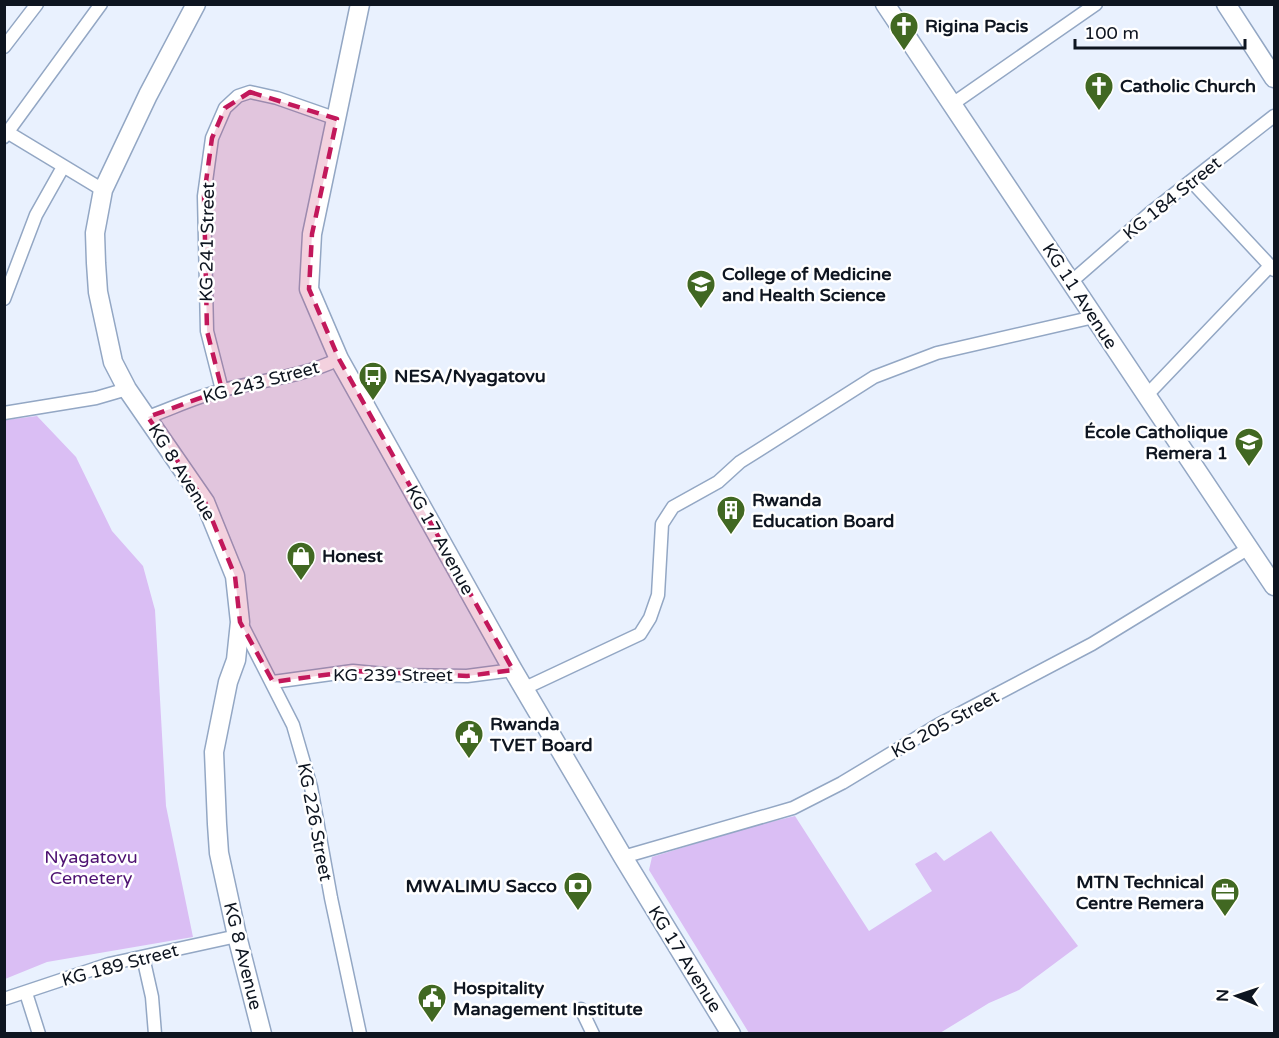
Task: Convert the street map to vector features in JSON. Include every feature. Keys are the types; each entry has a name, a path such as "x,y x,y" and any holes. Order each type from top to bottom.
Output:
{"street":[{"path":"4,47 37,4"},
{"path":"101,4 6,134 103,190"},
{"name":"KG 8 Avenue","path":"196,4 148,95 103,190 95,233 98,292 113,362 127,389 205,502 235,576 240,622 236,660 228,682 214,752 219,853 262,1034"},
{"name":"KG 17 Avenue","path":"360,4 312,234 308,268 309,290 339,359 513,670 731,1034"},
{"name":"KG 11 Avenue","path":"885,4 1275,586"},
{"path":"951,105 1096,4"},
{"path":"1226,4 1275,78"},
{"name":"KG 241 Street","path":"222,390 207,331 206,312 204,196 212,138 225,108 238,96 250,92 277,98 337,119"},
{"name":"KG 184 Street","path":"1072,281 1150,213 1275,116"},
{"path":"4,299 36,215 63,167"},
{"path":"1146,396 1272,268 1192,182"},
{"path":"525,688 640,634 650,618 658,595 660,537 665,516 673,507 718,482 740,462 832,402 874,377 909,361 1094,318"},
{"name":"KG 243 Street","path":"148,417 222,390 288,377 319,368 339,359"},
{"path":"4,413 96,398 127,389"},
{"name":"KG 205 Street","path":"623,857 793,808 842,783 938,725 1092,644 1250,548"},
{"name":"KG 226 Street","path":"240,622 273,682 293,725 311,787 331,898 360,1034"},
{"name":"KG 239 Street","path":"273,682 353,671 395,675 467,676 513,670"},
{"name":"KG 189 Street","path":"4,999 109,964 237,936"},
{"path":"143,957 152,997 155,1034"},
{"path":"26,993 39,1034"},
{"path":"581,1009 593,1034"}],"highlighted area":[{"path":"250,92 337,119 312,234 309,289 339,359 513,670 467,676 353,671 273,682 240,622 235,576 205,502 148,417 222,390 207,331 204,196 212,138 225,108"}],"green space":[{"name":"Nyagatovu Cemetery","path":"37,416 76,457 112,531 143,566 155,610 166,806 193,937 47,962 5,979 5,420"},
{"path":"795,816 869,931 932,891 915,864 936,852 944,861 991,831 1078,946 1019,990 989,1003 940,1033 749,1033 649,870 652,857 746,828"}],"place":[{"name":"Rigina Pacis","path":"904,52"},
{"name":"Catholic Church","path":"1099,112"},
{"name":"College of Medicine and Health Science","path":"701,310"},
{"name":"NESA/Nyagatovu","path":"373,402"},
{"name":"École Catholique Remera 1","path":"1249,468"},
{"name":"Rwanda Education Board","path":"731,536"},
{"name":"Honest","path":"301,582"},
{"name":"Rwanda TVET Board","path":"469,760"},
{"name":"MWALIMU Sacco","path":"578,912"},
{"name":"MTN Technical Centre Remera","path":"1225,918"},
{"name":"Hospitality Management Institute","path":"432,1024"}]}
